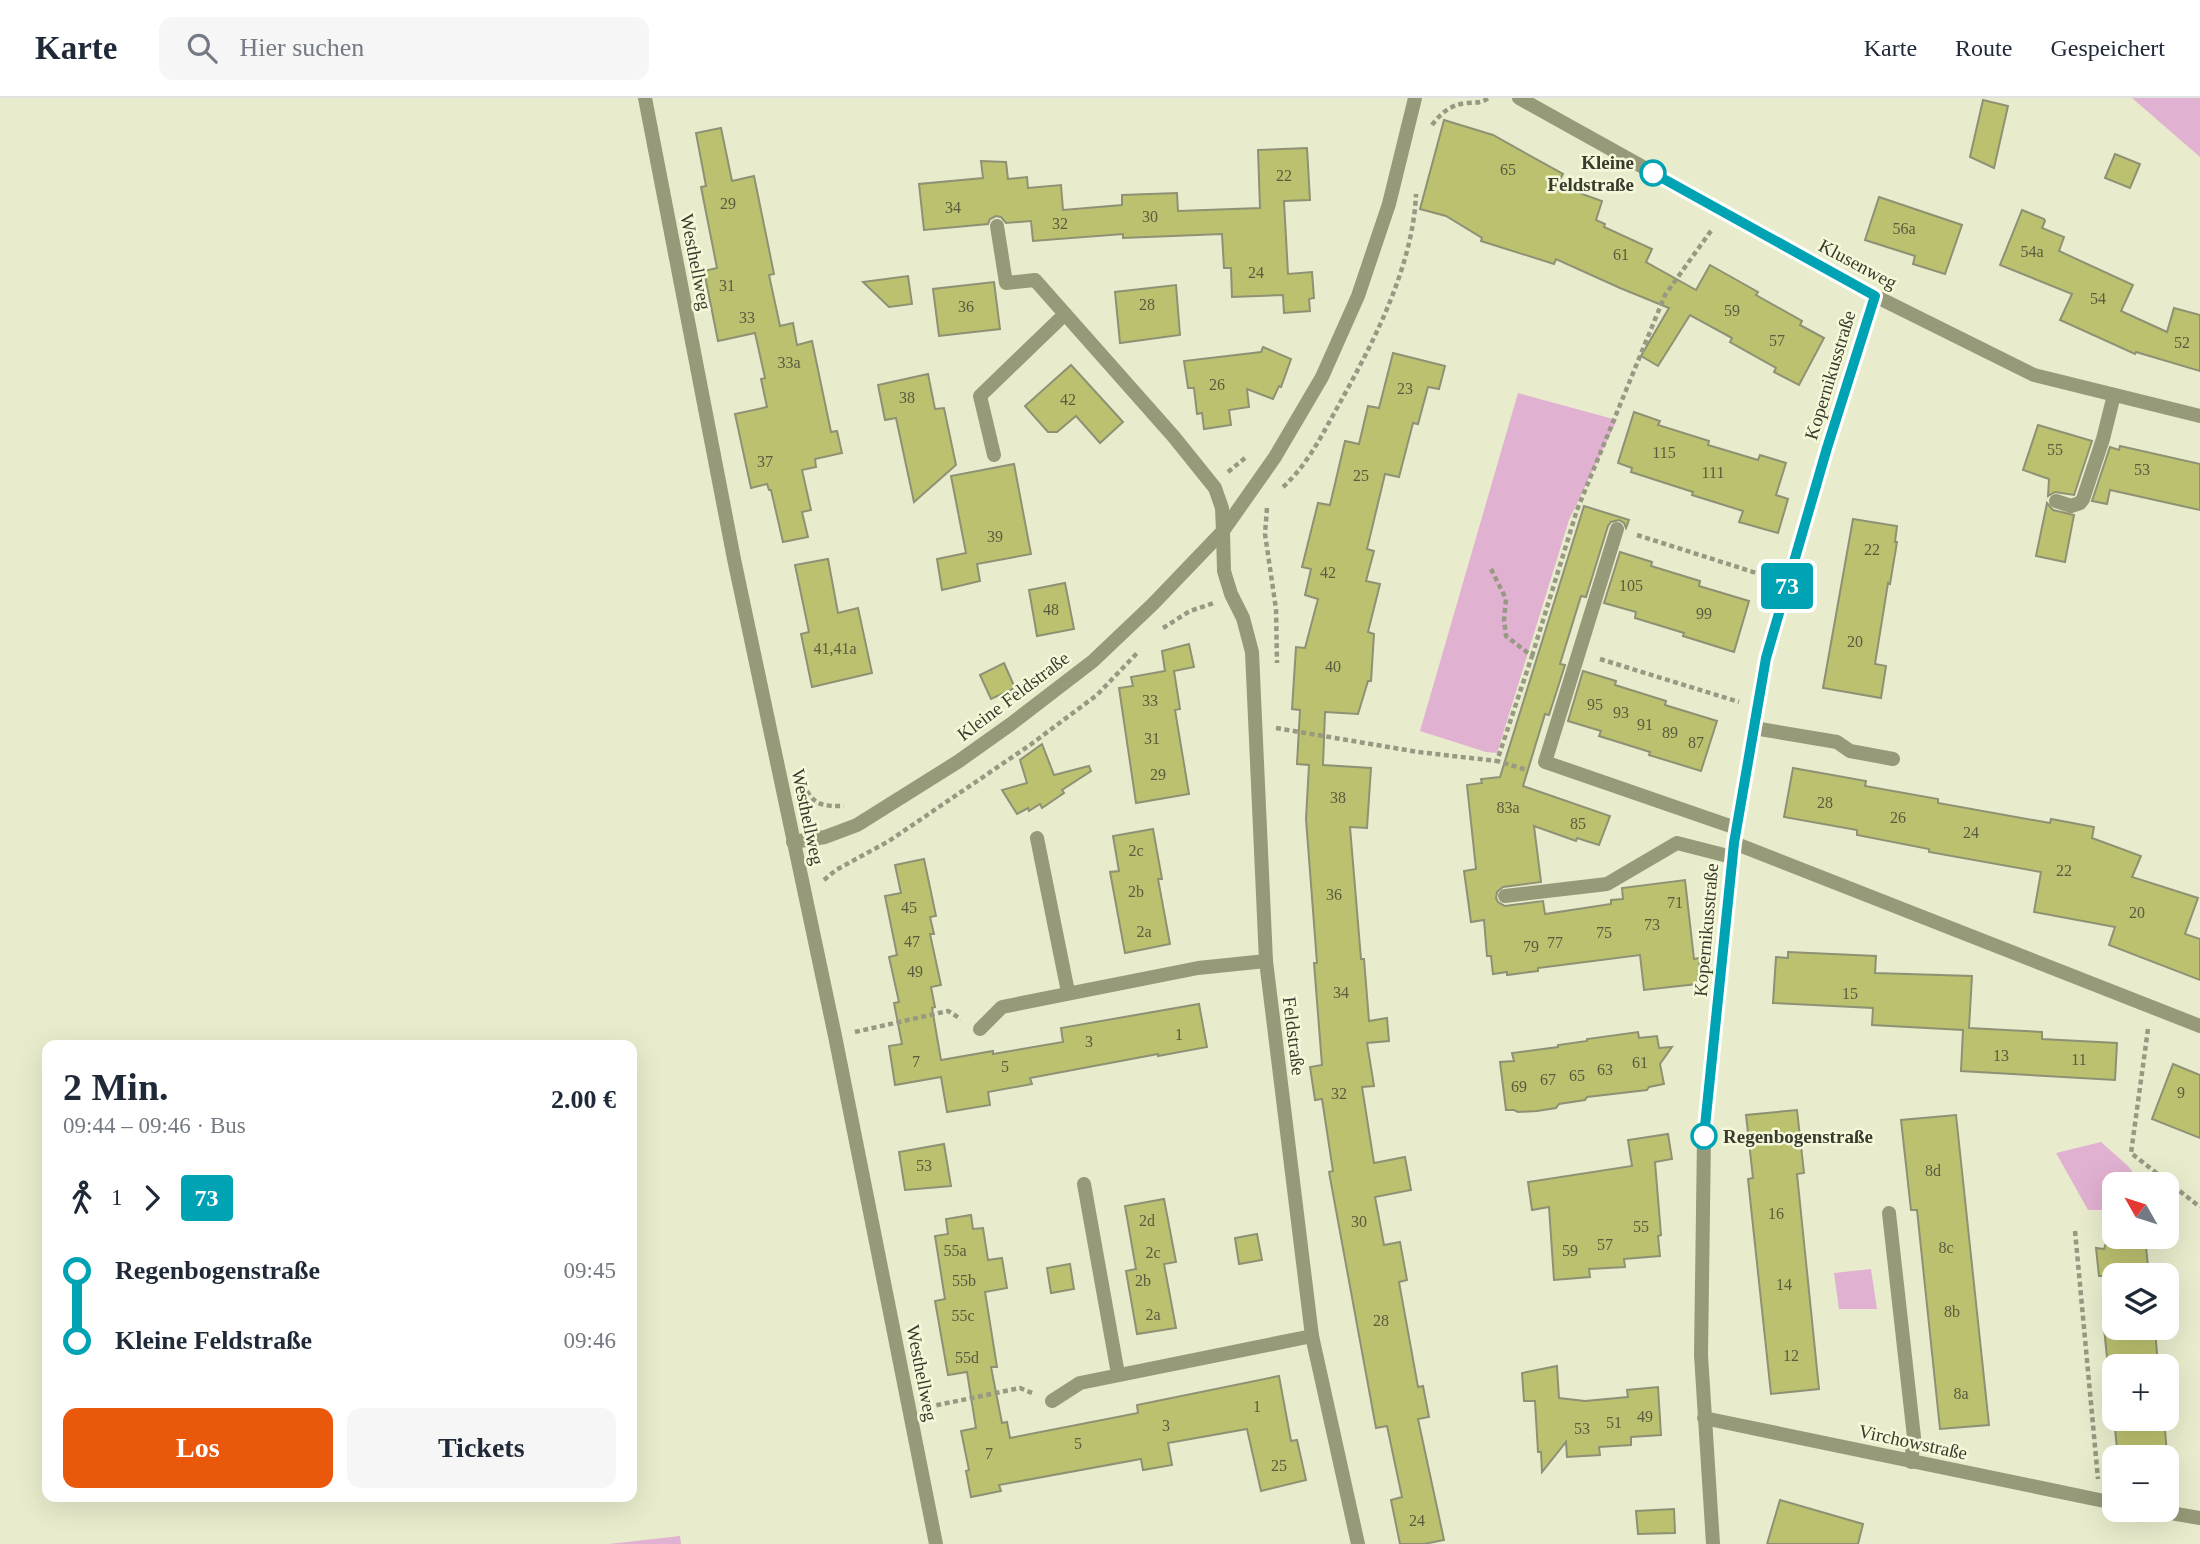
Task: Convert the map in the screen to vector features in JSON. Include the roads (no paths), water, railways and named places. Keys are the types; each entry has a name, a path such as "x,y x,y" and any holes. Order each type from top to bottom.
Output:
{"street":[{"name":"Westhellweg","path":"645,98 734,559 835,1036 936,1544"},
{"name":"Kleine Feldstraße","path":"793,842 825,837 857,825 959,761 1022,716 1093,661 1153,604 1223,531 1275,457 1315,388 1358,296 1389,204 1415,98"},
{"name":"Klusenweg","path":"1518,98 1875,296 2034,375 2200,416"},
{"path":"997,226 1006,283 1035,281 1174,437 1215,488 1223,508 1223,531"},
{"name":"Kopernikusstraße","path":"1713,1544 1701,1355 1704,1138 1733,850 1766,658 1827,448 1875,296"},
{"path":"994,455 980,396 1065,314"},
{"path":"2056,501 2071,506 2083,499 2114,395"},
{"path":"1617,529 1545,762 1736,828"},
{"name":"Feldstraße","path":"1223,531 1224,571 1243,618 1252,652 1266,961 1312,1336 1358,1544"},
{"path":"1754,728 1837,742 1850,751 1893,760"},
{"path":"1037,838 1068,992"},
{"path":"1505,896 1607,884 1677,843 1733,850 2200,1026"},
{"path":"980,1029 1002,1007 1198,968 1266,961"},
{"path":"1084,1184 1118,1374"},
{"path":"1889,1213 1914,1437 1911,1462"},
{"path":"1052,1401 1080,1382 1312,1336"},
{"name":"Virchowstraße","path":"1704,1418 2102,1501"},
{"path":"2179,1514 2200,1518"}],"place":[{"name":"Kleine Feldstraße","path":"1653,173"},
{"name":"Regenbogenstraße","path":"1704,1136"}]}
